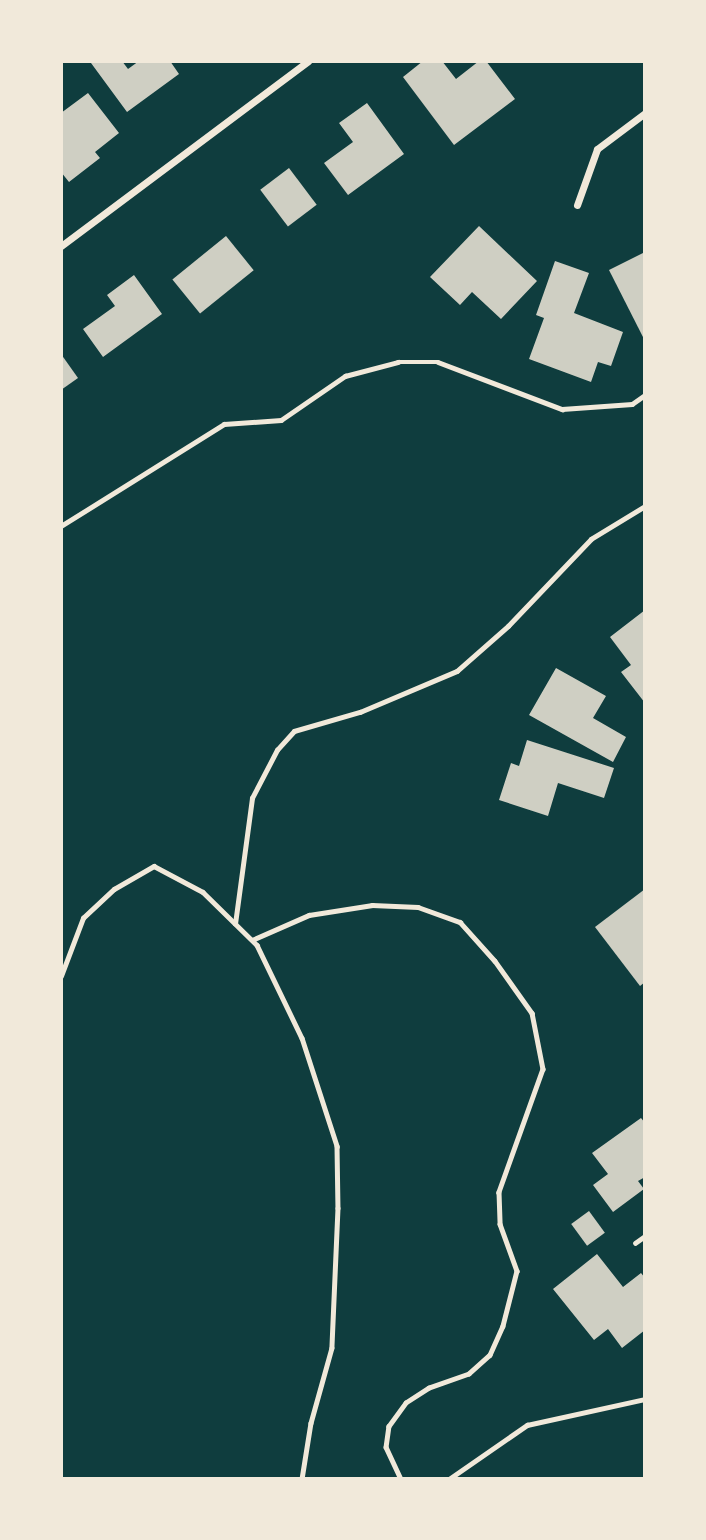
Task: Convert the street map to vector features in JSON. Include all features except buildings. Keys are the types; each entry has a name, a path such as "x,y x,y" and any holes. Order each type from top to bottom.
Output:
{"street":[{"path":"61,246 308,61"},
{"path":"577,205 597,149 645,113"}],"lane":[{"path":"61,526 224,424 281,420 345,376 398,362 438,362 562,409 632,404 645,395"},
{"path":"235,924 252,799 277,750 294,731 360,712 457,671 508,626 591,539 645,506"},
{"path":"61,976 83,918 114,889 154,866 203,892 252,940 309,1055 337,1146 332,1348 311,1423 302,1479"},
{"path":"252,940 309,915 372,905 418,907 460,922 495,961 532,1013 542,1069 499,1192 500,1224 517,1271 503,1326 490,1355 476,1368 406,1403 389,1426 386,1447 401,1479"},
{"path":"635,1243 645,1236"},
{"path":"449,1479 527,1425 645,1399"}]}
